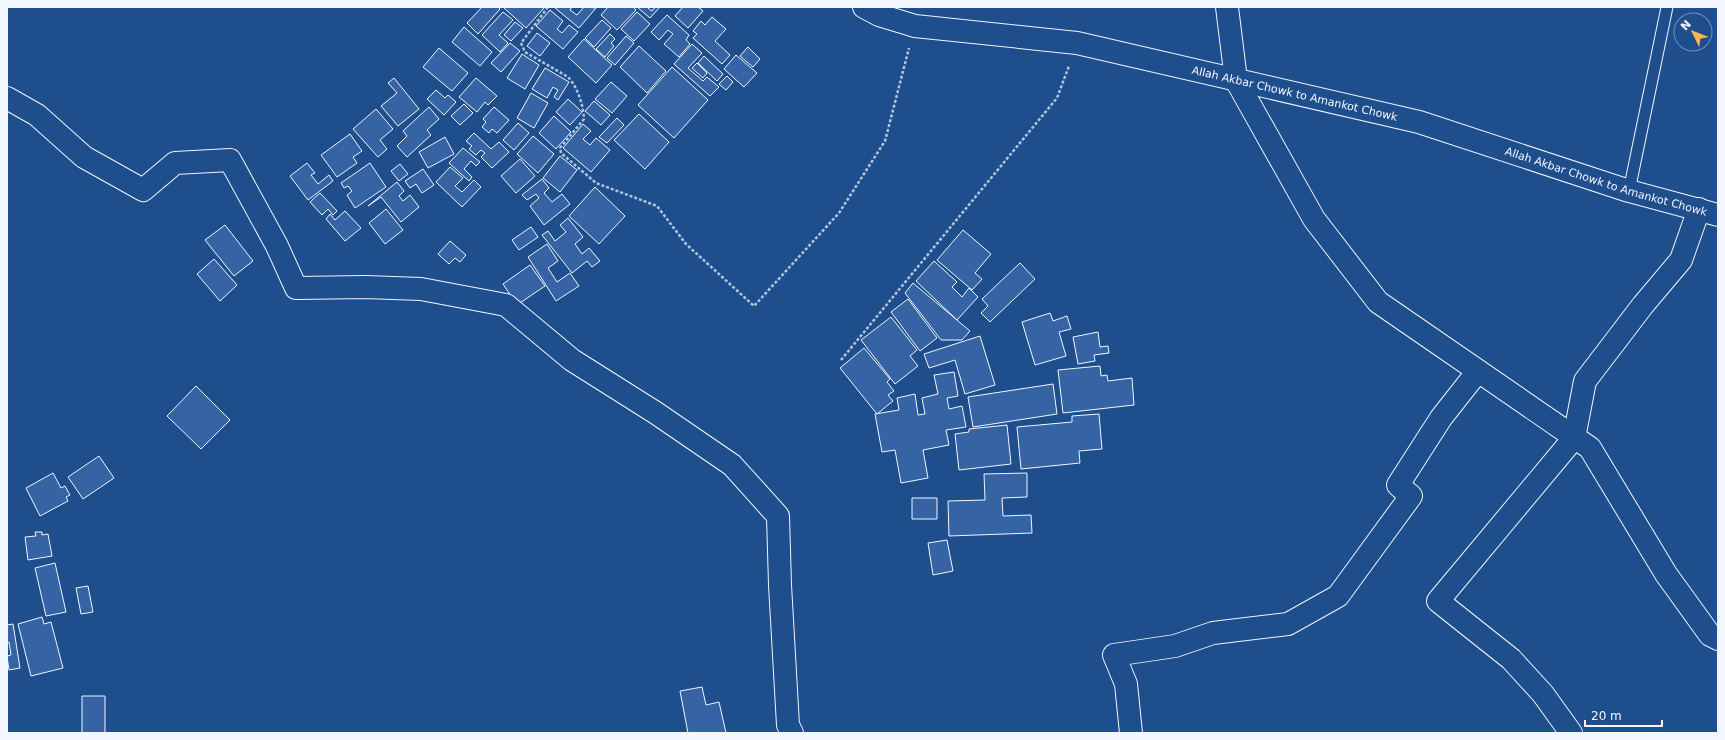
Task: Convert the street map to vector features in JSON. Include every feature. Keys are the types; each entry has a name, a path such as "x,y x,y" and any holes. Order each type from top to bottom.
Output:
{"street":[{"name":"Allah Akbar Chowk to Amankot Chowk","path":"864,7 879,15 915,26 1077,43 1419,122 1629,191 1709,212"},
{"path":"1228,7 1236,80 1314,219 1378,302 1590,448 1666,574 1710,635 1718,639"},
{"path":"7,98 37,115 84,157 142,190 175,163 230,160 277,246 296,288 365,287 421,289 506,305 572,360 656,413 732,465 778,516 780,585 788,725 792,733"},
{"path":"1571,733 1543,694 1511,660 1438,601 1574,438 1585,381 1681,260 1709,212"},
{"path":"1131,733 1126,684 1114,655 1175,646 1213,633 1288,624 1338,596 1411,496 1398,485 1441,418 1478,371"}],"lane":[{"path":"1629,191 1667,7"}],"path":[{"path":"548,7 521,43 525,52 568,77 581,100 584,119 560,148 561,153 596,183 657,206 686,244 754,306 839,212 886,141 915,26"},
{"path":"841,360 1057,98 1077,43"}],"building":[{"path":"482,7 498,7 500,9 478,34 467,23"},
{"path":"503,7 545,7 526,28"},
{"path":"554,7 572,7 570,10 577,15 584,7 596,8 579,28"},
{"path":"608,7 633,7 636,10 617,30 601,15"},
{"path":"637,7 650,7 648,8 652,11 655,7 660,7 650,18"},
{"path":"683,7 698,7 703,11 688,28 675,16"},
{"path":"550,10 563,21 557,29 562,33 569,25 578,32 563,49 536,26"},
{"path":"503,12 513,20 499,35 508,43 500,52 482,35"},
{"path":"637,12 650,24 634,41 621,29"},
{"path":"667,15 689,35 686,40 690,44 679,57 664,44 673,34 668,30 659,40 651,32"},
{"path":"712,17 726,29 715,41 730,55 722,64 693,38 697,34 693,31 701,21 705,25"},
{"path":"602,20 611,28 594,47 585,38"},
{"path":"515,22 523,28 511,41 504,35"},
{"path":"464,27 492,52 480,66 452,42"},
{"path":"537,33 550,43 540,56 527,46"},
{"path":"610,34 615,39 611,43 614,46 605,57 596,49"},
{"path":"626,36 634,43 615,65 607,58"},
{"path":"584,39 612,65 596,83 568,57"},
{"path":"510,43 520,51 501,72 491,63"},
{"path":"692,44 702,53 688,68 703,81 707,77 719,87 710,96 674,64"},
{"path":"639,46 666,71 647,93 620,67"},
{"path":"748,47 760,59 753,67 740,56"},
{"path":"439,48 468,73 452,91 423,67"},
{"path":"522,54 539,65 525,89 507,78"},
{"path":"736,55 757,73 744,87 724,69"},
{"path":"704,56 723,74 717,81 698,63"},
{"path":"697,63 707,73 703,78 692,68"},
{"path":"672,67 708,100 674,138 638,105"},
{"path":"545,68 569,82 558,100 554,97 558,90 553,87 547,98 532,89"},
{"path":"727,76 733,82 726,90 719,84"},
{"path":"394,78 419,109 398,126 381,106 397,93 388,83"},
{"path":"476,78 497,96 488,105 485,102 477,112 459,97"},
{"path":"611,82 627,96 612,113 595,99"},
{"path":"436,90 445,98 448,95 456,102 444,115 427,99"},
{"path":"531,93 548,103 534,128 517,118"},
{"path":"568,99 582,112 570,125 556,112"},
{"path":"594,101 610,115 601,125 585,111"},
{"path":"464,104 473,113 460,125 451,116"},
{"path":"429,107 439,119 427,130 431,135 407,157 397,146 407,136 403,131"},
{"path":"494,107 509,120 497,133 492,129 489,133 482,127 486,122 483,119"},
{"path":"376,109 393,129 380,140 387,149 378,157 353,129"},
{"path":"639,114 669,142 645,169 614,140"},
{"path":"554,116 571,132 556,149 539,133"},
{"path":"617,118 624,125 607,143 599,137"},
{"path":"518,123 529,133 514,150 503,140"},
{"path":"583,124 591,131 583,139 590,145 596,138 610,150 591,172 563,148"},
{"path":"474,133 491,149 499,142 509,152 492,168 481,157 485,153 481,150 476,155 469,149 472,146 466,141"},
{"path":"350,134 362,151 353,157 357,163 337,177 321,155"},
{"path":"533,136 554,154 538,173 517,154"},
{"path":"445,137 454,154 428,168 419,152"},
{"path":"463,148 480,162 476,166 471,161 464,169 472,177 469,181 449,163"},
{"path":"560,156 577,170 560,192 543,178"},
{"path":"520,159 535,176 516,193 501,176"},
{"path":"307,163 315,173 311,175 318,184 329,175 333,181 308,200 290,176"},
{"path":"370,163 386,187 355,208 347,195 352,191 348,186 344,188 341,183"},
{"path":"400,164 408,174 399,181 391,171"},
{"path":"450,167 463,178 455,186 462,192 474,180 481,187 462,207 436,182"},
{"path":"423,169 434,185 422,193 416,184 410,188 405,181"},
{"path":"542,179 549,188 544,193 552,202 562,194 570,204 544,225 530,206 539,198 536,194 527,200 522,195"},
{"path":"397,182 404,191 399,196 403,201 410,195 419,207 401,222 381,197 368,206"},
{"path":"595,187 625,216 599,244 569,216"},
{"path":"320,193 337,211 333,215 328,209 322,215 310,202"},
{"path":"386,209 403,230 385,244 369,223"},
{"path":"345,211 361,228 345,241 326,219 330,214 335,220"},
{"path":"568,218 583,237 575,244 582,254 589,248 600,261 592,267 587,261 572,273 542,235 548,231 555,241 566,232 560,225"},
{"path":"225,225 253,261 234,276 205,240"},
{"path":"531,227 538,237 519,250 512,240"},
{"path":"963,230 991,254 975,273 982,279 972,290 937,260"},
{"path":"450,241 466,255 460,262 455,258 449,264 438,254"},
{"path":"547,244 558,261 548,268 557,282 570,273 579,286 556,301 528,257"},
{"path":"214,259 237,285 220,301 197,274"},
{"path":"934,261 957,282 952,287 962,297 969,288 978,297 957,320 916,281"},
{"path":"1020,263 1035,279 990,322 981,313 988,306 982,299"},
{"path":"530,265 545,286 517,305 503,284"},
{"path":"913,283 970,331 962,340 941,340 905,293"},
{"path":"908,299 937,338 920,351 891,312"},
{"path":"1050,313 1053,321 1067,316 1071,329 1059,332 1066,356 1035,365 1022,322"},
{"path":"891,317 917,350 910,356 918,366 895,384 861,340"},
{"path":"1098,332 1100,347 1108,346 1109,353 1094,355 1095,361 1078,364 1073,337"},
{"path":"980,336 995,385 965,394 955,360 929,368 924,354"},
{"path":"864,348 890,379 887,382 894,391 888,395 893,401 877,414 840,368"},
{"path":"1100,366 1101,376 1107,375 1108,381 1132,378 1134,405 1063,413 1058,370"},
{"path":"954,372 958,396 947,398 949,409 962,406 966,427 946,430 949,445 923,450 928,478 901,483 895,450 882,452 875,414 899,410 897,398 915,394 918,415 925,414 922,398 938,394 934,375"},
{"path":"1053,384 1057,414 973,427 968,397"},
{"path":"196,386 230,420 201,449 167,416"},
{"path":"1099,414 1102,449 1079,451 1080,463 1021,469 1017,427 1072,422 1072,416"},
{"path":"1007,425 1011,464 959,470 955,434 969,432 969,429"},
{"path":"99,456 114,478 83,499 68,477"},
{"path":"53,473 61,488 65,486 70,495 66,497 68,501 40,516 26,488"},
{"path":"1027,473 1027,497 1002,498 1003,516 1031,515 1032,533 949,536 948,501 985,500 984,474"},
{"path":"912,498 937,498 937,519 912,519"},
{"path":"35,532 42,532 42,535 48,534 52,556 28,560 25,537 36,536"},
{"path":"947,540 953,571 933,575 928,543"},
{"path":"55,563 66,612 46,616 35,568"},
{"path":"88,586 93,612 81,614 76,588"},
{"path":"42,617 44,624 51,622 63,668 31,676 18,624"},
{"path":"13,624 20,668 9,670 7,656 11,655 9,642 7,643 7,625"},
{"path":"702,687 706,705 719,702 726,733 688,733 680,691"},
{"path":"82,696 105,696 105,733 82,733"}]}
